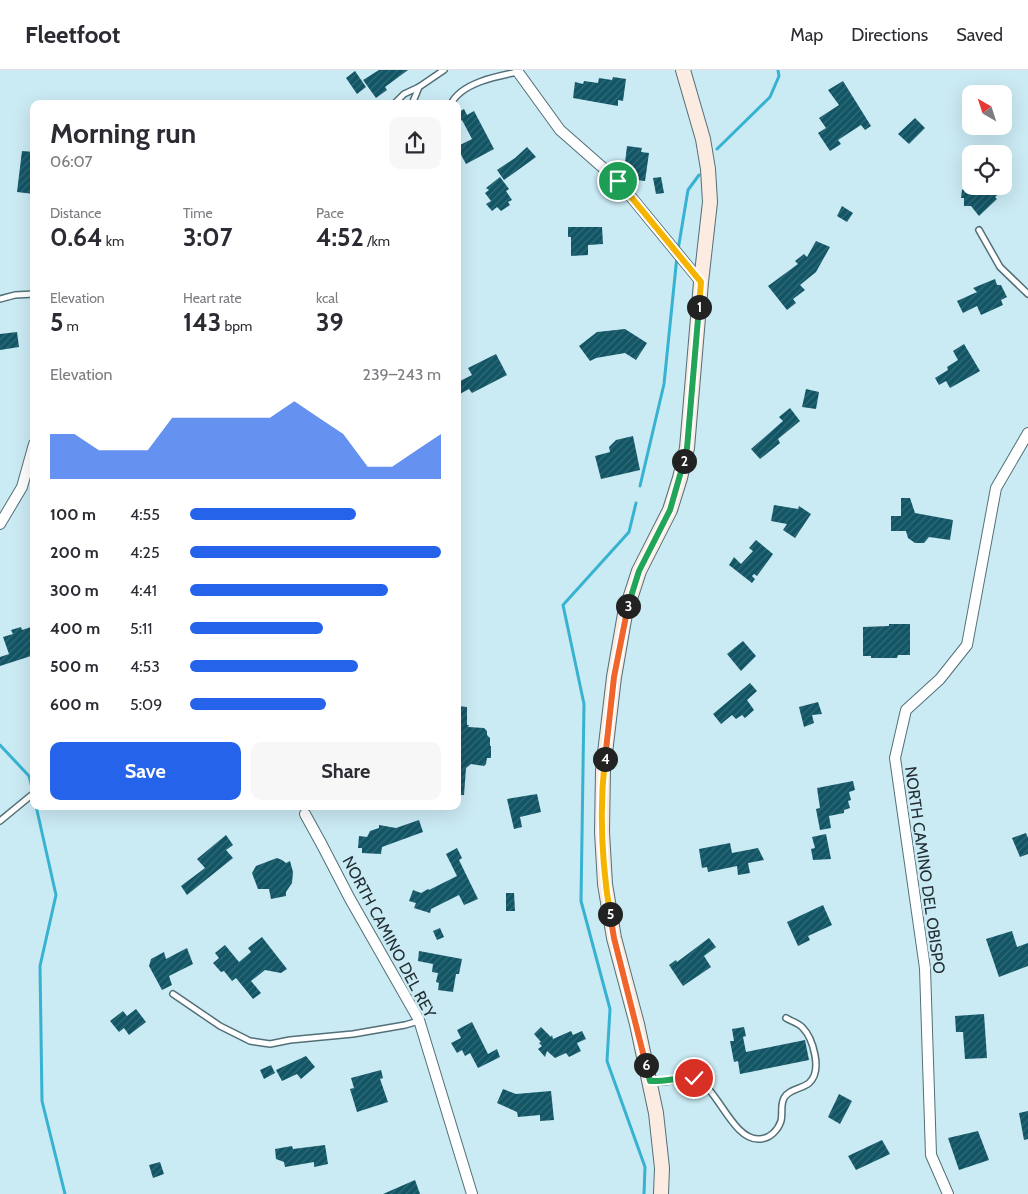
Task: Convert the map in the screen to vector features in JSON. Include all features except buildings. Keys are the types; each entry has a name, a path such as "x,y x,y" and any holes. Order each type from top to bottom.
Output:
{"street":[{"path":"661,1194 662,1168 656,1113 632,1003 614,938 605,884 602,832 603,770 614,677 625,614 639,571 670,510 687,448 701,282 710,202 708,169 703,140 683,70"},
{"path":"516,71 560,130 618,181 701,282"},
{"name":"NORTH CAMINO DEL OBISPO","path":"948,1194 930,1155 925,968 895,758 906,710 940,679 967,646 996,488 1028,434"},
{"path":"0,524 22,487 30,458"},
{"name":"NORTH CAMINO DEL REY","path":"305,814 350,899 419,1020 472,1194"}],"lane":[{"path":"398,100 404,94 419,87 444,70"},
{"path":"453,100 469,86 489,77 516,71"},
{"path":"414,100 419,87"},
{"path":"979,230 1000,267 1028,294"},
{"path":"0,298 30,294"},
{"path":"0,821 30,796"},
{"path":"172,994 220,1026 250,1041 270,1044 290,1040 353,1034 405,1025 419,1020"},
{"path":"650,1081 662,1082 684,1077 694,1078 705,1084 729,1118 743,1133 758,1140 766,1138 775,1132 781,1120 780,1110 784,1098 790,1092 809,1083 815,1073 815,1057 811,1038 801,1026 786,1018"}],"waterway":[{"path":"717,149 770,97 779,76 778,70"},
{"path":"678,250 688,190 699,175"},
{"path":"640,486 664,384 677,256"},
{"path":"636,503 629,532 563,605 584,704 581,901 610,1009 607,1061 645,1167 644,1194"},
{"path":"0,745 29,776 30,780"},
{"path":"37,810 56,895 40,966 42,1101 65,1194"}],"route":[{"path":"618,181 701,282 687,448 670,510 639,571 625,614 614,677 603,770 602,832 605,884 614,938 632,1003 650,1081 662,1082 684,1077 694,1078"}]}
